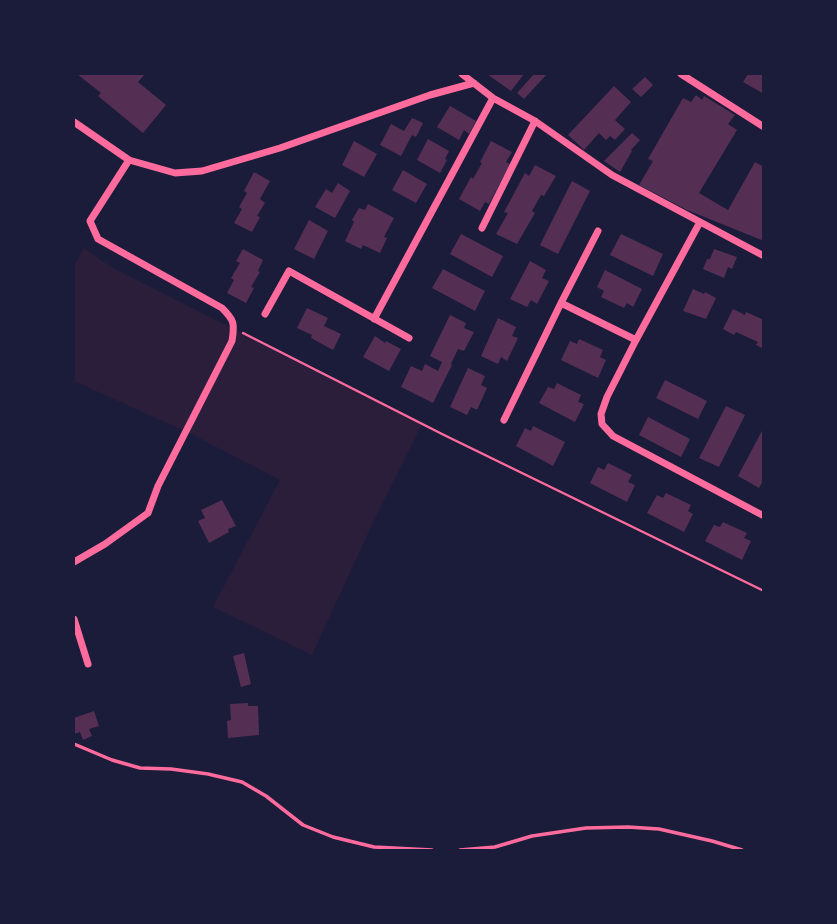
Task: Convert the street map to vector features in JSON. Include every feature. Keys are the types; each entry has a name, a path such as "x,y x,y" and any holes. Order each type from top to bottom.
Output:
{"street":[{"path":"462,74 493,98 535,121 612,175 764,257"},
{"path":"681,74 764,127"},
{"path":"74,122 129,159 175,173 202,171 280,148 474,83"},
{"path":"374,319 493,98"},
{"path":"482,228 535,121"},
{"path":"74,562 105,544 148,513 158,486 232,341 234,328 232,318 222,308 98,239 90,221 129,159"},
{"path":"700,222 607,397 601,414 602,424 613,436 764,516"},
{"path":"504,420 598,231"},
{"path":"265,314 289,271 409,338"},
{"path":"561,303 636,340"},
{"path":"74,619 88,664"}],"lane":[{"path":"74,744 140,768 196,772 242,782 303,825 333,837 374,847 432,850"},
{"path":"460,850 495,847 532,836 586,828 628,827 659,829 742,850"}],"path":[{"path":"234,328 444,435 764,591"}],"shaded area":[{"path":"84,248 111,267 422,424 312,655 213,607 280,480 191,434 74,381 74,265"}],"building":[{"path":"77,74 145,74 138,82 166,105 143,133 98,96 101,93"},
{"path":"487,74 524,74 511,91"},
{"path":"534,74 547,74 524,99 517,93"},
{"path":"748,74 764,74 764,94 743,82"},
{"path":"645,77 653,85 641,97 632,89"},
{"path":"614,86 631,102 615,120 625,129 615,140 610,136 606,140 599,133 584,150 568,135"},
{"path":"696,95 702,100 704,96 735,115 728,124 737,130 699,193 728,210 755,162 764,167 764,241 687,210 639,185 653,161 648,159 683,98 691,102"},
{"path":"450,106 476,121 469,134 464,130 459,140 437,127"},
{"path":"412,118 423,123 416,137 412,135 401,156 380,145 391,124 404,131"},
{"path":"632,133 640,140 631,150 620,172 604,161"},
{"path":"428,139 449,151 440,173 417,160"},
{"path":"354,141 377,154 364,177 342,165"},
{"path":"491,141 512,152 506,162 510,164 489,204 485,202 480,211 459,199 482,163 480,162"},
{"path":"535,165 556,176 544,196 541,195 532,211 535,213 517,244 496,234 508,213 504,212 525,173 529,176"},
{"path":"403,170 427,184 416,203 392,190"},
{"path":"254,172 270,181 260,199 265,203 252,232 234,223 247,193 244,191"},
{"path":"572,181 590,191 558,254 540,245"},
{"path":"338,183 350,191 335,218 315,207 326,189 332,193"},
{"path":"368,204 394,218 384,237 387,238 380,253 363,245 361,249 345,241 359,208 365,210"},
{"path":"309,220 328,231 314,259 294,249"},
{"path":"461,234 503,256 492,277 450,254"},
{"path":"621,234 663,254 653,276 610,255"},
{"path":"243,249 263,260 246,303 227,293 234,280 231,278 240,263 236,261"},
{"path":"714,249 737,257 732,269 728,267 724,278 703,269"},
{"path":"530,261 546,270 542,278 549,281 537,304 531,300 527,307 510,299"},
{"path":"443,269 485,291 475,311 432,288"},
{"path":"605,270 642,289 633,307 627,303 624,308 601,297 604,291 597,287"},
{"path":"693,289 716,298 706,319 683,311"},
{"path":"307,308 328,318 324,326 341,334 333,350 297,328"},
{"path":"733,309 764,320 764,349 756,345 758,342 723,329"},
{"path":"450,315 466,323 464,328 474,332 464,351 458,349 433,403 401,387 411,366 422,371 425,364 438,371 442,362 430,356"},
{"path":"498,318 516,327 512,336 518,338 507,361 501,357 498,364 481,356"},
{"path":"375,336 401,349 389,371 363,357"},
{"path":"579,339 603,350 600,357 606,360 598,378 561,360 570,341 577,344"},
{"path":"468,368 485,376 481,385 487,388 477,410 471,407 467,415 450,407"},
{"path":"665,380 707,401 698,419 656,398"},
{"path":"557,383 581,395 578,402 584,404 575,422 539,403 548,387 554,389"},
{"path":"726,406 745,415 719,467 699,458"},
{"path":"648,417 690,439 681,457 639,435"},
{"path":"533,426 565,442 553,466 516,446 525,428 531,431"},
{"path":"764,427 764,479 759,488 738,476"},
{"path":"608,463 632,475 628,482 635,485 627,502 590,483 598,467 604,470"},
{"path":"666,493 691,505 688,511 693,514 684,532 647,513 657,495 663,498"},
{"path":"222,500 236,526 209,543 198,521 205,518 201,510"},
{"path":"723,522 747,533 744,538 751,541 742,560 705,541 714,525 720,527"},
{"path":"244,653 251,684 241,687 233,656"},
{"path":"248,703 248,706 258,706 259,735 228,738 230,704"},
{"path":"94,711 99,726 89,729 92,736 83,740 80,732 74,734 74,718"}]}
